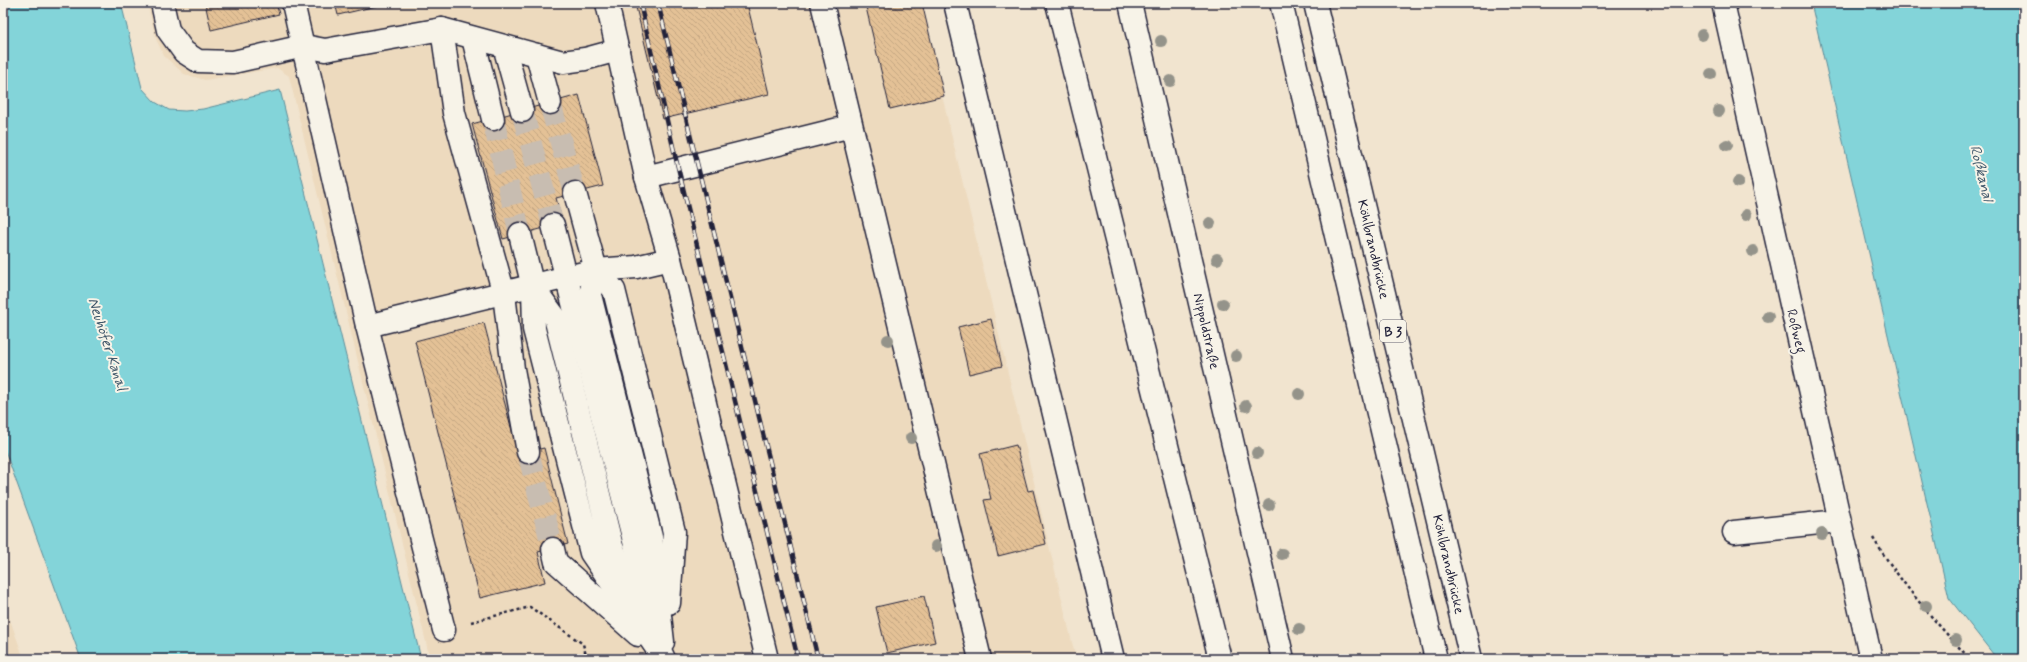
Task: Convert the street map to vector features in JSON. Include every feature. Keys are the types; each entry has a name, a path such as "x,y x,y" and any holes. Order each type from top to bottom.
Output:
{"street":[{"path":"162,3 168,30 184,52 198,61 233,62 304,46 325,50 442,29 563,62 585,59 618,50"},
{"path":"293,3 367,326 444,630"},
{"path":"607,3 646,177 670,259 767,659"},
{"path":"822,3 980,659"},
{"path":"955,3 1113,659"},
{"path":"1057,3 1220,659"},
{"name":"Nippoldstraße","path":"1130,3 1283,659"},
{"name":"B 3","path":"1281,3 1436,659"},
{"name":"Köhlbrandbrücke","path":"1315,3 1471,659"},
{"name":"Roßweg","path":"1723,3 1870,659"},
{"path":"442,29 454,112 504,294 513,370 528,452"},
{"path":"473,38 493,119"},
{"path":"504,46 522,111"},
{"path":"537,55 550,103"},
{"path":"646,177 851,126"},
{"path":"575,194 596,270 614,290 674,532 664,659"},
{"path":"553,225 643,540"},
{"path":"520,234 533,287 534,329 592,553 664,659"},
{"path":"367,326 533,287 596,270 636,267 670,259"},
{"path":"596,270 590,295 643,540 664,659"},
{"path":"533,287 555,316 612,547 664,659"},
{"path":"1734,532 1839,521"},
{"path":"555,555 664,659"}],"path":[{"path":"1871,534 1885,557 1918,600 1970,659"},
{"path":"444,630 530,607 583,644 587,659"}],"shaded area":[{"path":"147,3 920,3 1076,659 430,659 289,76 277,68 205,80 184,74 164,56 156,39"},
{"path":"3,600 24,659 3,659"}],"water":[{"name":"Neuhöfer Kanal","path":"3,3 121,3 142,88 155,102 169,110 185,111 203,109 280,90 421,659 81,659 3,445"},
{"name":"Roßkanal","path":"1811,3 2024,3 2024,659 1997,659 1949,598"}],"building":[{"path":"205,3 276,3 279,14 211,30"},
{"path":"335,3 389,3 338,15"},
{"path":"635,3 747,3 769,94 663,119"},
{"path":"865,3 922,3 944,96 890,109"},
{"path":"579,95 603,186 556,198 563,223 503,239 472,124"},
{"path":"991,319 1002,366 969,374 958,327"},
{"path":"484,323 518,454 544,448 568,544 538,552 545,582 480,598 415,341"},
{"path":"1016,445 1028,491 1033,490 1046,544 998,556 984,500 991,499 980,454"},
{"path":"924,596 935,642 887,653 876,607"}],"tunnel":[{"path":"550,103 575,193"},
{"path":"522,111 553,225"},
{"path":"493,119 520,234"},
{"path":"528,452 553,549"}],"railway":[{"path":"640,3 674,151 798,659"},
{"path":"658,3 818,659"}]}
